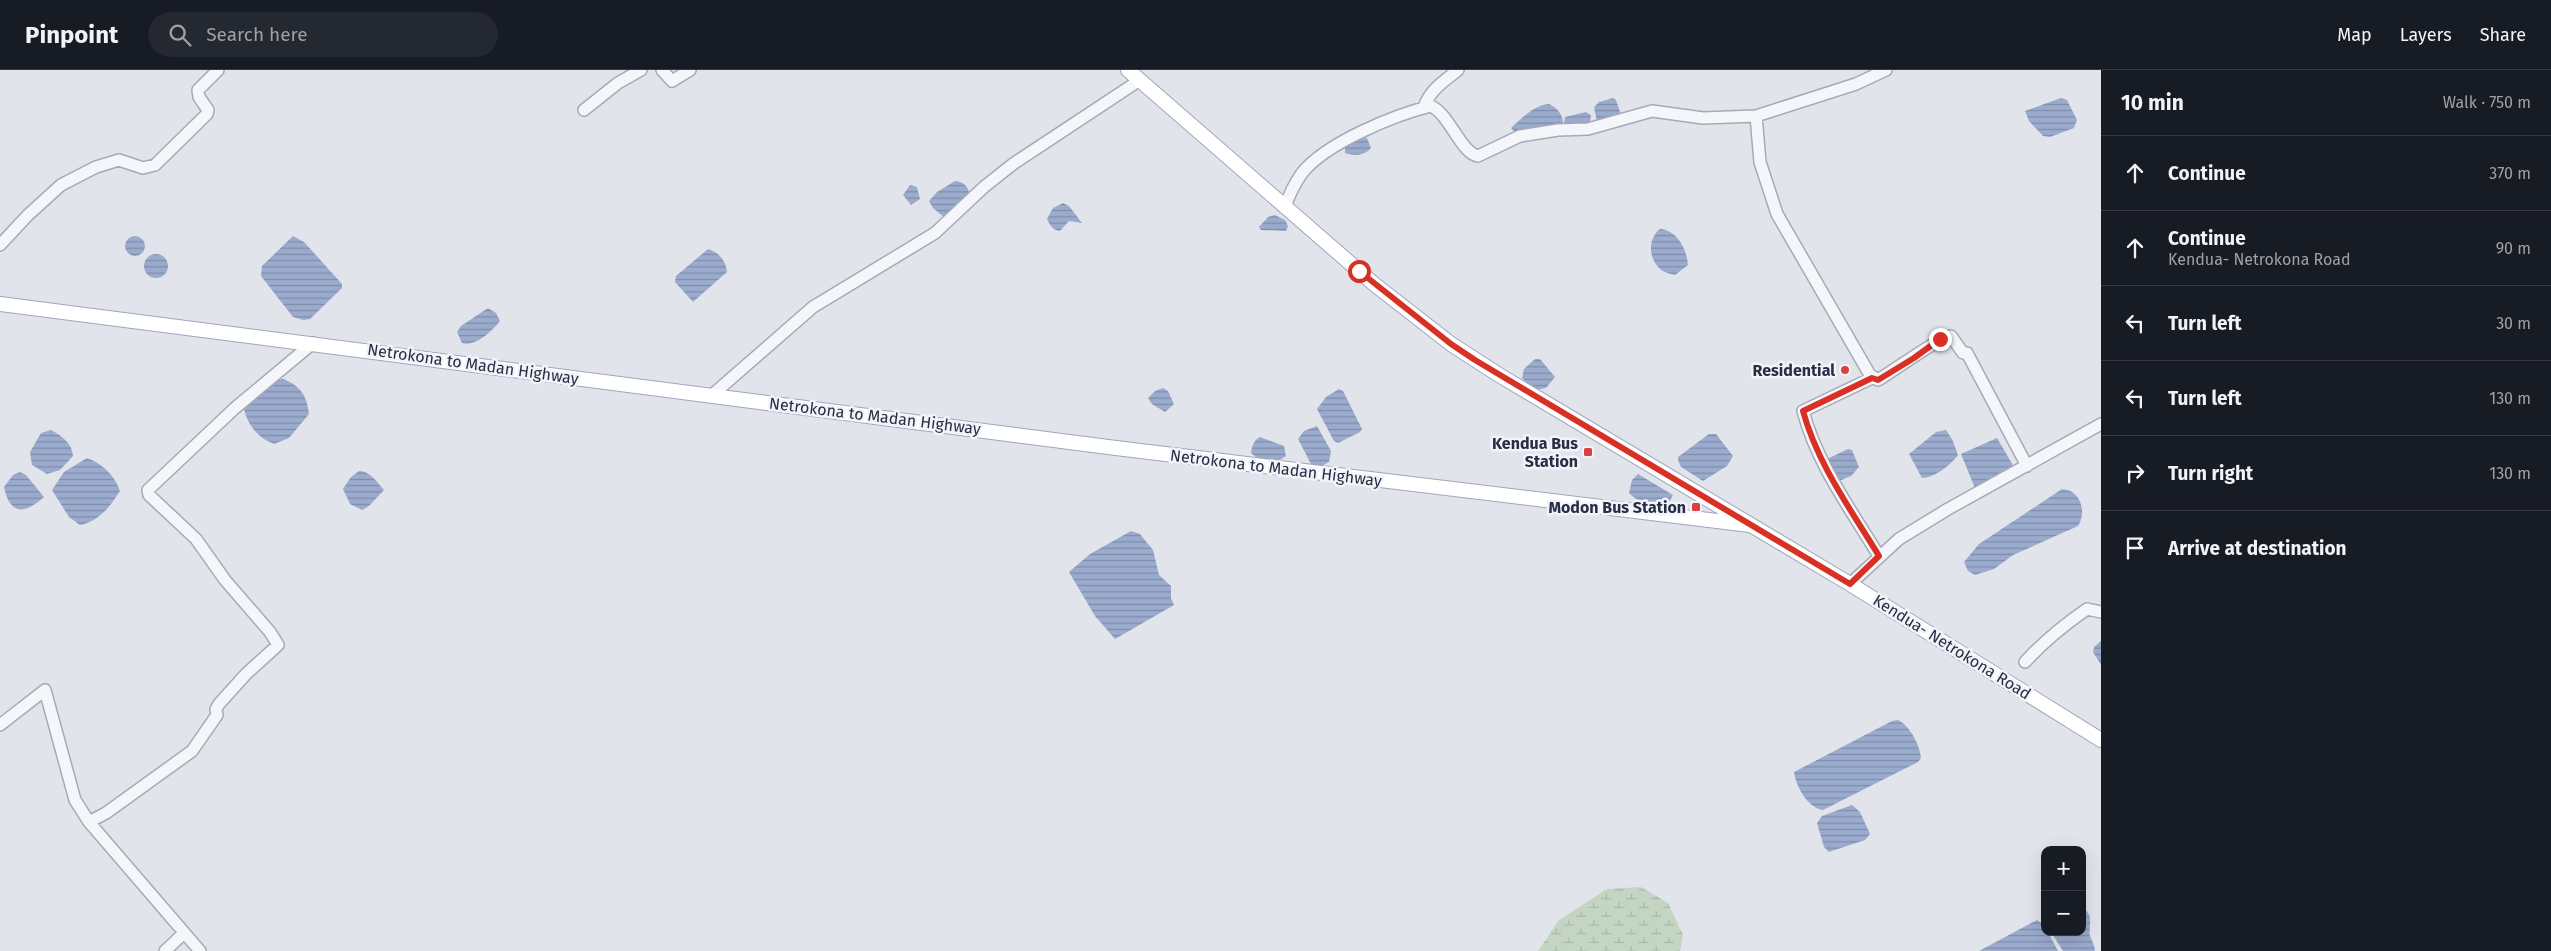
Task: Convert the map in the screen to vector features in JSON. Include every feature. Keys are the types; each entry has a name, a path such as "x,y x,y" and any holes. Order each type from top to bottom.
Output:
{"main road":[{"name":"Kendua- Netrokona Road","path":"1128,70 1374,284 1451,344 1498,375 1850,584 2101,740"},
{"name":"Netrokona to Madan Highway","path":"0,304 1399,484 1750,525"}],"street":[{"path":"0,245 46,198 72,178 119,160 143,168 159,163 207,114 208,110 199,97 198,90 218,70"},
{"path":"584,110 618,83 641,70"},
{"path":"662,70 672,81 690,70"},
{"path":"1424,107 1428,96 1458,70"},
{"path":"1285,207 1303,172 1339,143 1424,107 1431,106 1439,111 1464,145 1471,153 1478,156 1520,136 1551,131 1588,129 1652,111 1703,118 1756,116 1856,84 1886,70"},
{"path":"711,396 813,307 935,233 984,187 1013,164 1140,80"},
{"path":"1756,116 1760,162 1777,214 1872,378 1878,380 1914,358 1940,339 1951,336 1962,353 1967,353 2026,466"},
{"path":"89,822 106,813 192,751 217,715 216,709 219,704 246,674 278,645 270,632 225,580 196,539 150,495 148,490 235,408 313,343"},
{"path":"1872,378 1803,411 1813,442 1824,465 1879,556"},
{"path":"1850,584 1900,539 1948,509 2101,424"},
{"path":"2025,662 2046,640 2071,620 2088,609 2101,612"},
{"path":"0,726 45,690 75,800 89,822 200,951"},
{"path":"165,951 184,934"}],"green space":[{"path":"1641,887 1668,903 1683,935 1680,951 1538,951 1559,920 1607,889"}],"water":[{"path":"1613,98 1616,100 1621,115 1597,122 1594,107 1599,102"},
{"path":"2061,98 2067,100 2077,120 2074,128 2050,137 2043,136 2029,121 2025,111"},
{"path":"1549,104 1557,109 1562,116 1563,122 1560,126 1516,133 1511,128 1533,109"},
{"path":"1586,112 1591,115 1590,124 1565,125 1565,117"},
{"path":"1359,137 1367,138 1371,148 1359,155 1345,153 1345,146"},
{"path":"955,181 965,185 969,195 945,218 933,208 929,201 937,192"},
{"path":"910,185 917,187 920,199 911,205 903,195"},
{"path":"1063,203 1069,206 1082,223 1069,221 1060,231 1055,230 1047,219 1053,208"},
{"path":"1275,215 1285,220 1288,226 1286,231 1261,230 1259,227 1268,217"},
{"path":"1660,229 1666,230 1676,237 1686,253 1688,265 1675,275 1667,273 1658,267 1652,256 1651,244"},
{"path":"135,236 142,239 145,246 142,253 135,256 128,253 125,246 128,239"},
{"path":"293,236 304,242 342,284 342,288 310,319 303,320 293,317 261,276 262,266"},
{"path":"708,249 715,252 721,258 727,272 693,302 675,282 676,276"},
{"path":"156,254 161,255 167,261 167,271 161,277 156,278 151,277 145,271 144,266 145,261 151,255"},
{"path":"488,308 496,313 500,321 488,333 473,343 462,343 457,332 461,326"},
{"path":"1535,359 1540,359 1555,377 1546,388 1535,390 1522,378 1524,369"},
{"path":"283,379 299,388 302,392 307,402 309,414 289,438 274,444 255,431 248,421 244,409 261,390"},
{"path":"1163,388 1168,391 1174,404 1165,412 1152,404 1148,398 1155,391"},
{"path":"1339,389 1343,391 1362,429 1360,432 1338,443 1334,441 1317,409 1326,397"},
{"path":"1317,426 1331,451 1329,462 1320,467 1311,464 1298,439 1304,431"},
{"path":"51,430 66,440 71,447 73,456 60,470 47,474 32,465 30,452 41,433"},
{"path":"1946,430 1952,439 1958,455 1942,470 1932,476 1922,478 1909,454 1936,432"},
{"path":"1709,434 1716,434 1733,456 1727,466 1703,481 1681,467 1678,457"},
{"path":"1260,437 1284,446 1286,456 1276,463 1260,460 1251,453 1256,440"},
{"path":"1997,438 2014,467 1977,493 1961,454"},
{"path":"1848,449 1852,450 1859,467 1851,476 1839,481 1825,460"},
{"path":"87,458 98,463 107,471 115,480 120,491 112,503 98,517 80,525 69,517 52,490 64,472"},
{"path":"359,471 370,475 384,490 369,506 362,510 350,504 343,489 351,477"},
{"path":"20,472 26,475 44,497 31,507 25,509 14,507 10,503 4,487 13,475"},
{"path":"1638,474 1673,495 1667,506 1646,504 1629,493 1632,480"},
{"path":"2062,489 2069,490 2078,497 2082,514 2078,526 2013,555 1994,569 1975,575 1968,571 1964,562 1979,544"},
{"path":"1131,531 1140,534 1153,550 1159,575 1171,586 1171,598 1174,605 1115,639 1095,616 1069,572 1090,554"},
{"path":"2101,641 2101,665 2093,652 2094,647"},
{"path":"1898,720 1907,727 1916,742 1921,758 1918,762 1823,810 1808,801 1797,784 1794,772 1892,721"},
{"path":"1852,805 1860,812 1870,834 1865,840 1829,852 1824,847 1817,823 1822,816"},
{"path":"2086,910 2090,917 2090,936 2095,951 2063,951 2054,936 2086,936"},
{"path":"2037,920 2041,923 2041,936 2050,936 2058,951 1979,951"}],"place":[{"name":"Residential","path":"1845,370"},
{"name":"Kendua Bus Station","path":"1588,452"},
{"name":"Modon Bus Station","path":"1696,507"}],"route":[{"path":"1359,271 1451,344 1498,375 1850,584 1879,556 1824,465 1813,442 1803,411 1872,378 1878,380 1914,358 1940,339"}]}
